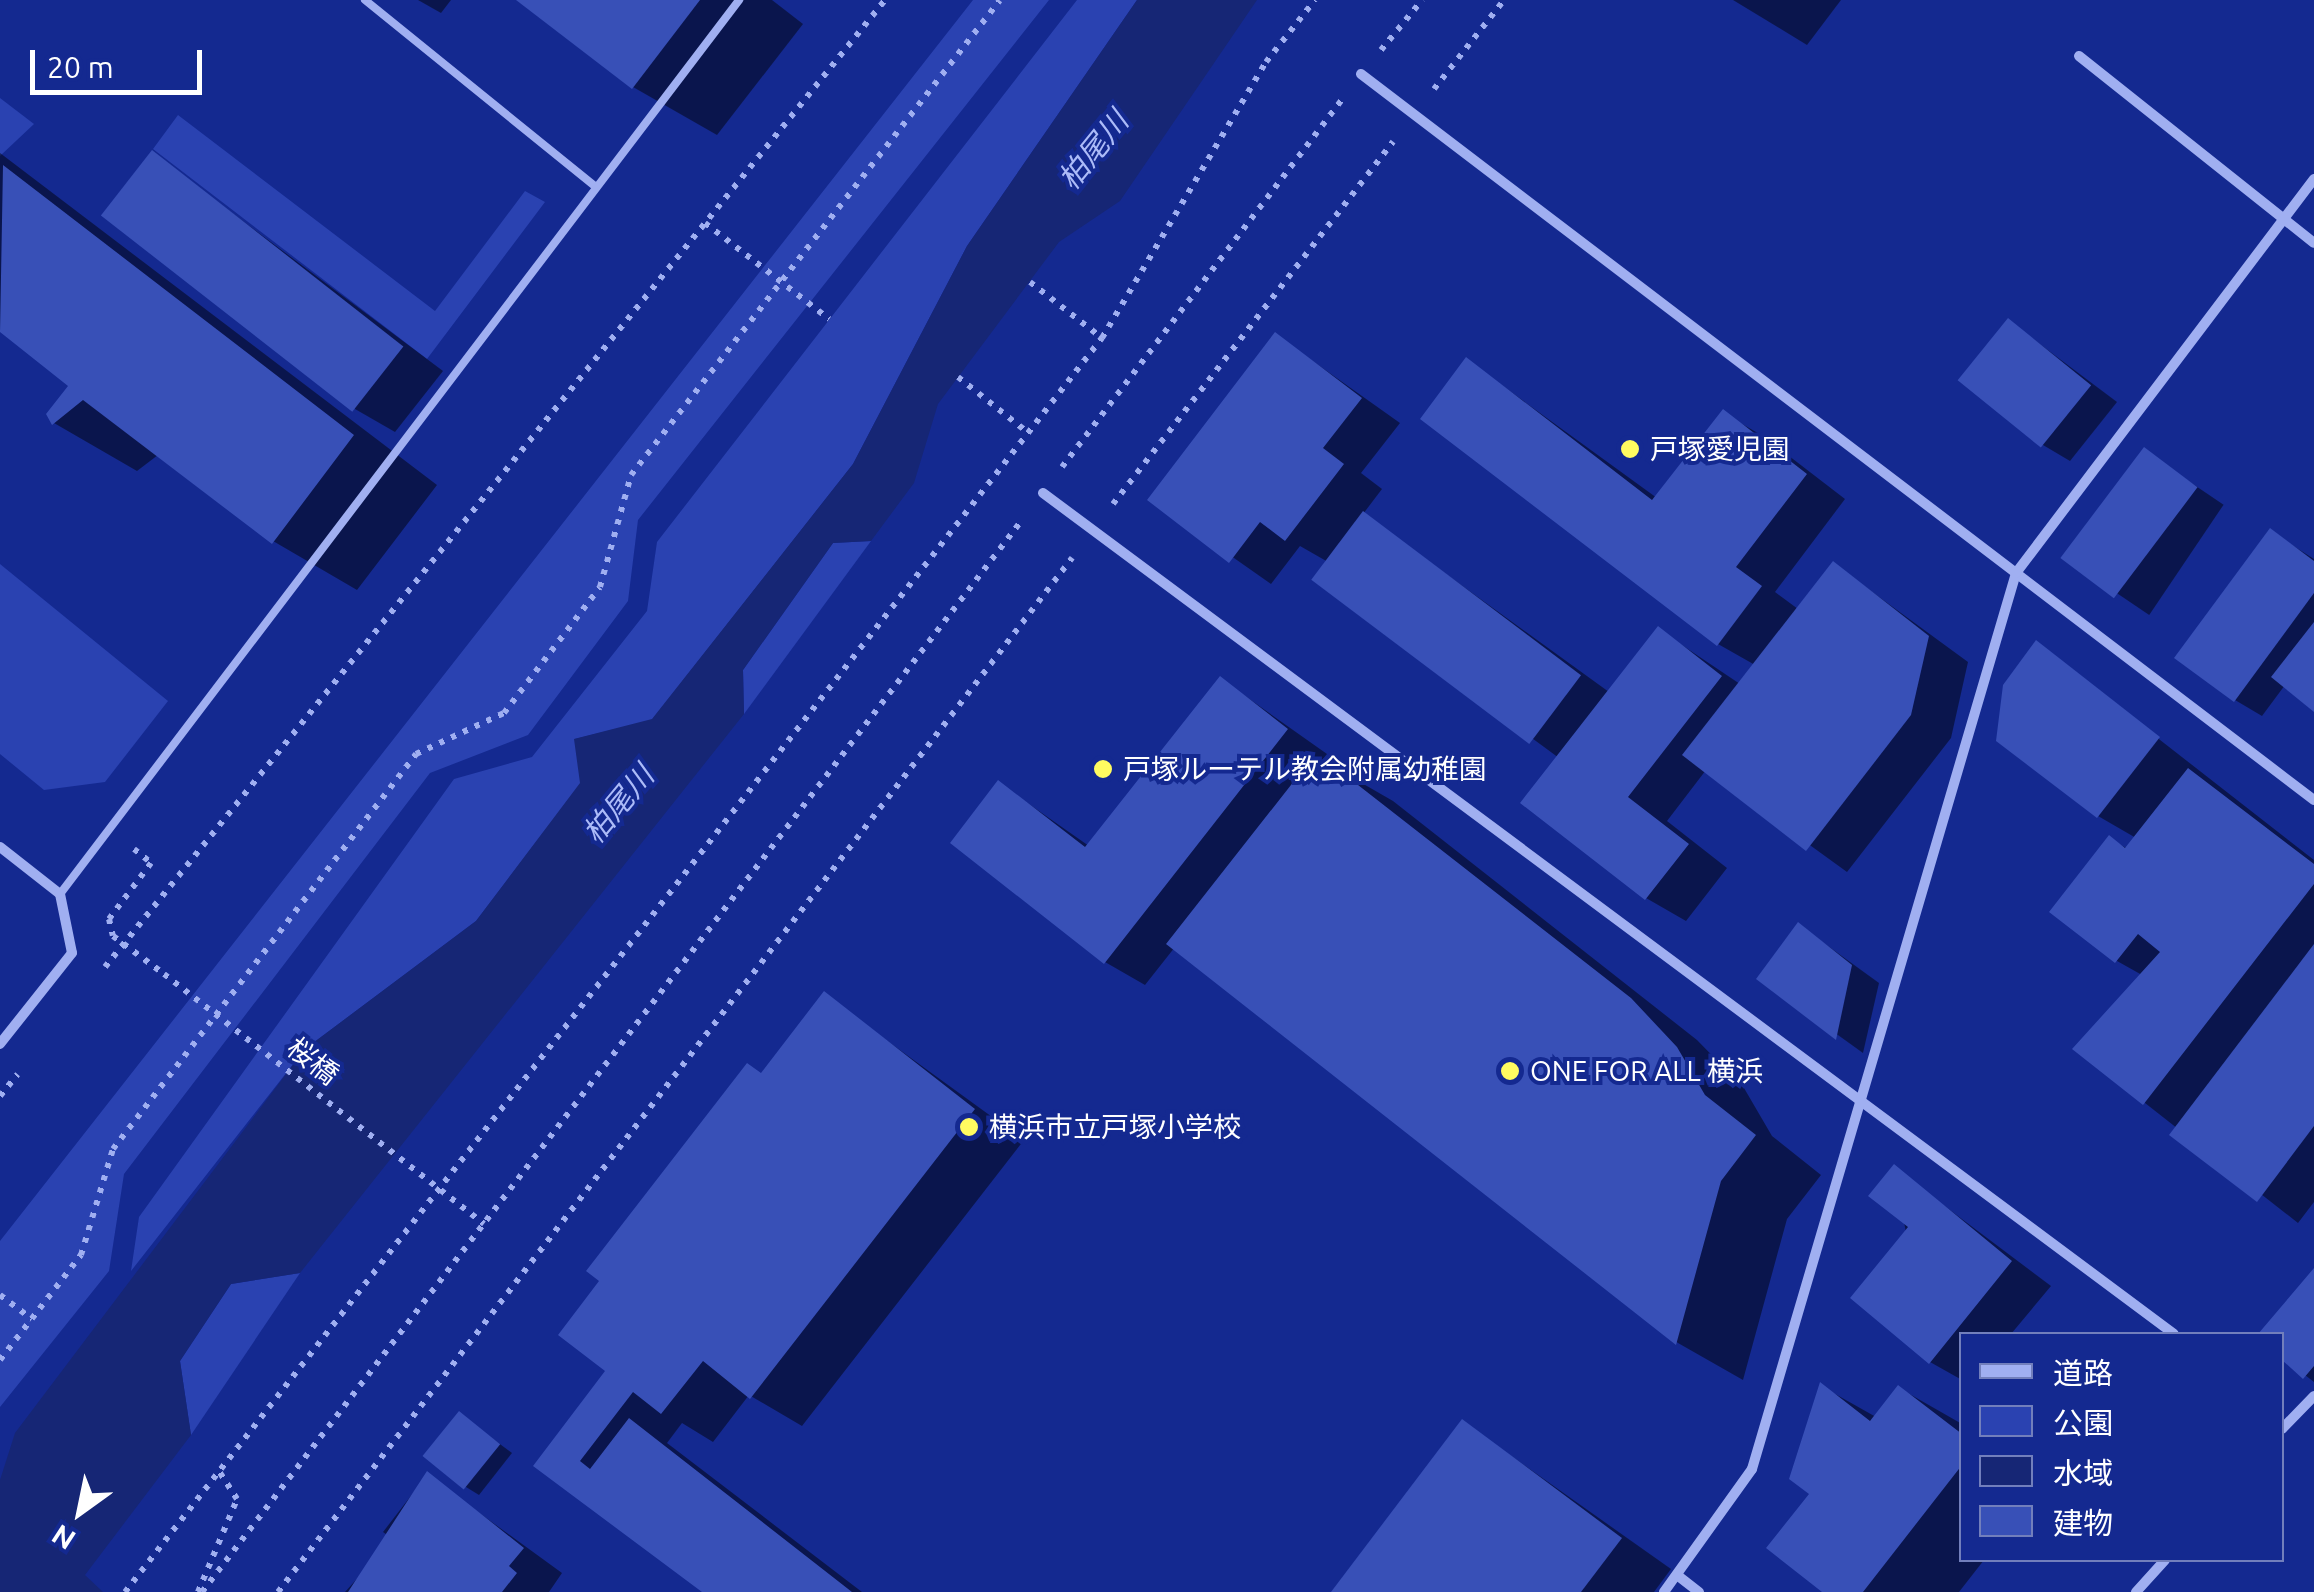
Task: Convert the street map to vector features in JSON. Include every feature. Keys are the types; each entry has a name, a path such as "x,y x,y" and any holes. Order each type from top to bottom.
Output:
{"street":[{"path":"2079,56 2314,242"},
{"path":"1361,74 2314,800"},
{"path":"1664,1592 1752,1468 2016,573 2314,178"},
{"path":"1042,493 2171,1332"},
{"path":"0,847 60,894 72,953 0,1044"},
{"path":"2284,1421 2314,1396"},
{"path":"2136,1592 2163,1562"},
{"path":"1677,1576 1699,1592"}],"lane":[{"path":"365,0 596,187"},
{"path":"60,894 738,0"}],"path":[{"path":"99,974 885,0"},
{"path":"0,1360 81,1255 114,1149 416,754 504,712 600,587 631,475 1000,0"},
{"path":"128,1589 1026,430 1102,338 1266,62 1314,0"},
{"path":"200,1592 1361,74 1422,0"},
{"path":"278,1592 1504,0"},
{"path":"705,224 830,319"},
{"path":"1030,282 1102,338"},
{"path":"958,378 1026,430"},
{"name":"桜橋","path":"111,830 152,862 109,919 113,936 484,1224"},
{"path":"0,1096 25,1066"},
{"path":"0,1294 32,1319"},
{"path":"200,1592 237,1499 218,1470"}],"green space":[{"path":"973,0 1049,0 638,520 628,601 528,735 430,773 124,1174 109,1271 0,1407 0,1241"},
{"path":"1077,0 1137,0 967,246 853,464 652,720 575,739 581,783 476,921 305,1049 131,1271 139,1217 454,779 532,757 647,611 657,542"},
{"path":"0,98 34,124 0,156"},
{"path":"178,115 435,311 525,191 545,202 427,359 153,149"},
{"path":"871,541 744,714 743,670 833,543"},
{"path":"0,564 168,701 105,782 44,790 0,754"},
{"path":"300,1273 191,1435 180,1361 231,1284"}],"water":[{"name":"柏尾川","path":"1137,0 1257,0 1120,201 1059,242 938,404 914,483 871,541 833,543 743,670 744,714 300,1273 231,1284 180,1361 191,1435 85,1575 103,1592 0,1592 0,1480 15,1433 305,1049 476,921 580,783 574,739 652,719 853,464 967,246"}],"building":[{"path":"516,0 700,0 632,89"},
{"path":"152,150 403,346 352,412 101,215"},
{"path":"3,165 354,435 272,544 83,400 52,425 46,414 68,386 0,332"},
{"path":"2008,318 2091,385 2041,448 1958,380"},
{"path":"1275,332 1362,398 1323,448 1344,464 1285,541 1260,522 1229,563 1147,500"},
{"path":"1466,357 1652,500 1723,409 1807,474 1736,567 1762,586 1717,646 1420,419"},
{"path":"2144,447 2198,487 2114,598 2060,558"},
{"path":"1363,511 1581,675 1529,744 1311,580"},
{"path":"2270,528 2314,561 2314,593 2234,702 2174,658"},
{"path":"1833,561 1929,636 1911,715 1806,851 1682,755"},
{"path":"2314,622 2314,712 2271,677"},
{"path":"1658,626 1722,676 1628,797 1689,844 1645,900 1520,803"},
{"path":"2036,640 2160,737 2097,818 1996,741 2003,685"},
{"path":"1220,676 1288,729 1104,964 950,843 998,780 1085,847"},
{"name":"ONE FOR ALL 横浜","path":"1326,760 1631,998 1677,1047 1705,1095 1756,1135 1721,1181 1676,1345 1166,944 1298,776 1309,785"},
{"path":"2188,768 2314,864 2314,884 2143,1105 2072,1049 2160,952 2138,934 2115,963 2049,912 2109,835 2125,848"},
{"path":"1798,922 1852,965 1836,1040 1756,979"},
{"path":"2314,944 2314,1126 2257,1202 2169,1135"},
{"path":"824,991 975,1109 750,1399 703,1361 661,1414 633,1392 580,1461 590,1469 629,1418 852,1592 702,1592 533,1466 605,1371 558,1335 599,1281 586,1271 747,1063 761,1073"},
{"path":"1894,1164 2012,1261 1929,1364 1850,1298 1908,1227 1868,1196"},
{"path":"2314,1268 2314,1366 2303,1379 2284,1362 2284,1332 2260,1332"},
{"path":"1820,1382 1870,1421 1898,1385 1959,1432 1959,1469 1863,1592 1822,1592 1766,1548 1809,1494 1789,1479"},
{"path":"459,1411 500,1444 464,1489 422,1456"},
{"path":"1462,1419 1622,1538 1581,1592 1331,1592"},
{"path":"427,1471 524,1548 509,1566 517,1573 502,1592 348,1592"}],"place":[{"name":"戸塚愛児園","path":"1630,449"},
{"name":"戸塚ルーテル教会附属幼稚園","path":"1103,769"},
{"name":"ONE FOR ALL 横浜","path":"1510,1071"},
{"name":"横浜市立戸塚小学校","path":"969,1127"}]}
